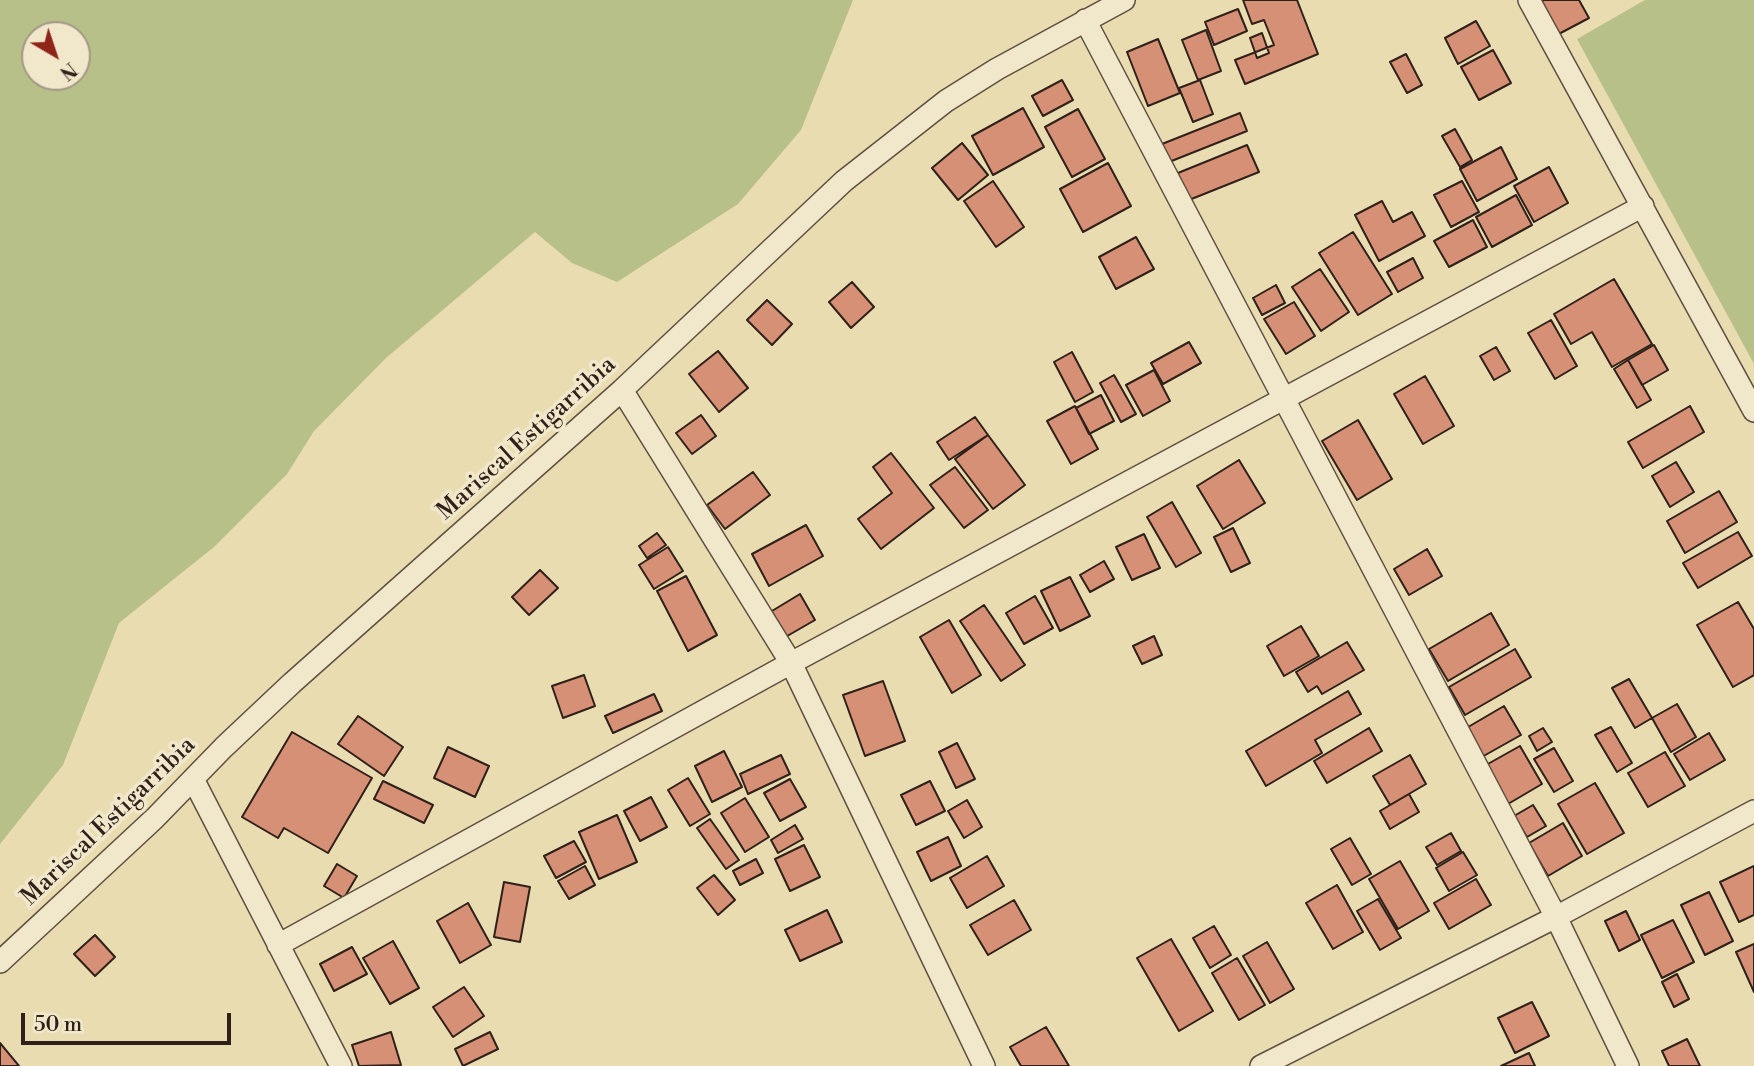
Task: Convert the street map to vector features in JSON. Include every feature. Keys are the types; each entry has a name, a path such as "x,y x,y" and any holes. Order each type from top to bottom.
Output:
{"street":[{"name":"Mariscal Estigarribia","path":"0,962 155,818 224,747 292,683 622,390 844,181 946,101 997,69 1124,0"},
{"path":"1530,0 1754,411"},
{"path":"1086,20 1556,917 1628,1066"},
{"path":"278,945 791,663 1643,206"},
{"path":"622,390 791,663 984,1066"},
{"path":"193,779 341,1066"},
{"path":"1261,1066 1556,917 1754,811"}],"green space":[{"path":"0,0 853,0 801,130 738,204 617,282 572,263 535,232 386,358 314,431 287,474 214,547 119,623 63,765 0,844"},
{"path":"1645,0 1754,0 1754,364 1577,39"}],"building":[{"path":"1243,0 1297,0 1318,54 1245,84 1235,60 1274,45 1264,20 1252,24"},
{"path":"1544,0 1579,0 1589,18 1555,36 1537,4"},
{"path":"1238,9 1247,31 1214,45 1205,22"},
{"path":"1476,21 1490,46 1458,64 1445,38"},
{"path":"1206,30 1221,71 1198,80 1182,40"},
{"path":"1262,33 1269,53 1257,58 1250,38"},
{"path":"1158,39 1180,93 1148,106 1127,52"},
{"path":"1493,50 1511,83 1479,100 1461,67"},
{"path":"1406,54 1422,85 1407,93 1390,62"},
{"path":"1062,80 1073,100 1043,116 1032,96"},
{"path":"1200,80 1213,114 1193,122 1179,88"},
{"path":"1023,108 1044,147 993,175 972,136"},
{"path":"1078,109 1105,159 1072,177 1045,127"},
{"path":"1240,113 1247,131 1164,164 1157,146"},
{"path":"1455,129 1472,160 1460,167 1442,136"},
{"path":"962,143 988,175 958,200 932,168"},
{"path":"1247,145 1259,172 1184,202 1173,175"},
{"path":"1501,147 1517,179 1477,201 1460,169"},
{"path":"1108,163 1131,206 1083,232 1060,189"},
{"path":"1549,167 1568,203 1534,222 1514,186"},
{"path":"993,181 1024,227 996,247 964,201"},
{"path":"1462,181 1479,212 1451,227 1434,195"},
{"path":"1516,195 1532,225 1492,247 1476,217"},
{"path":"1382,201 1393,222 1412,212 1425,236 1379,261 1355,215"},
{"path":"1473,220 1487,247 1449,267 1434,241"},
{"path":"1353,232 1392,294 1358,315 1319,253"},
{"path":"1136,237 1154,269 1116,289 1099,257"},
{"path":"1413,258 1423,278 1398,292 1387,272"},
{"path":"1320,269 1349,312 1321,331 1292,287"},
{"path":"1614,279 1652,344 1612,367 1592,332 1571,344 1554,314"},
{"path":"852,282 874,307 851,328 829,302"},
{"path":"1276,285 1285,303 1262,315 1253,298"},
{"path":"767,300 792,324 772,345 747,320"},
{"path":"1294,302 1315,336 1286,354 1264,319"},
{"path":"1551,320 1577,366 1555,379 1528,333"},
{"path":"1189,342 1201,363 1163,384 1151,363"},
{"path":"1654,345 1668,370 1642,385 1628,360"},
{"path":"1496,347 1510,371 1494,380 1480,356"},
{"path":"718,351 748,388 719,412 689,374"},
{"path":"1072,352 1093,392 1075,402 1054,362"},
{"path":"1628,360 1651,400 1637,408 1614,369"},
{"path":"1154,370 1170,401 1143,416 1126,385"},
{"path":"1114,375 1136,414 1121,422 1100,383"},
{"path":"1425,376 1454,426 1423,444 1394,394"},
{"path":"1101,395 1114,421 1089,434 1076,408"},
{"path":"1075,406 1098,449 1071,464 1047,421"},
{"path":"1690,406 1704,432 1643,468 1628,442"},
{"path":"701,415 716,436 692,454 676,433"},
{"path":"975,417 988,435 949,460 937,442"},
{"path":"1358,420 1392,479 1357,500 1322,441"},
{"path":"988,435 1025,485 993,509 955,459"},
{"path":"891,453 934,508 881,549 858,519 892,493 873,467"},
{"path":"1239,460 1265,503 1223,529 1197,486"},
{"path":"1676,462 1694,492 1670,507 1652,476"},
{"path":"955,467 988,510 964,528 930,485"},
{"path":"753,472 770,495 725,529 707,505"},
{"path":"1719,491 1737,522 1685,553 1667,521"},
{"path":"1172,502 1201,553 1176,567 1147,517"},
{"path":"806,525 823,556 769,586 752,554"},
{"path":"1233,528 1250,563 1231,572 1214,537"},
{"path":"1738,532 1752,556 1698,588 1683,563"},
{"path":"657,533 666,545 647,558 639,546"},
{"path":"1144,534 1160,568 1132,580 1116,547"},
{"path":"668,547 683,571 654,589 639,565"},
{"path":"1427,549 1442,576 1409,595 1394,569"},
{"path":"1104,561 1114,579 1090,592 1080,575"},
{"path":"540,570 558,588 529,615 512,597"},
{"path":"686,576 717,635 688,651 657,591"},
{"path":"1070,577 1090,616 1060,631 1041,591"},
{"path":"800,594 815,620 782,639 767,614"},
{"path":"1035,596 1053,628 1024,644 1006,613"},
{"path":"1738,602 1754,629 1754,675 1733,687 1697,625"},
{"path":"984,605 1025,665 1001,681 960,621"},
{"path":"1491,613 1509,645 1448,681 1429,649"},
{"path":"949,620 981,675 952,693 920,637"},
{"path":"1301,626 1319,656 1284,676 1267,646"},
{"path":"1154,636 1162,655 1142,664 1133,646"},
{"path":"1347,642 1364,670 1322,694 1317,686 1308,692 1296,672"},
{"path":"1515,649 1531,677 1465,715 1449,687"},
{"path":"584,675 595,706 563,718 552,686"},
{"path":"1629,679 1652,718 1635,728 1612,688"},
{"path":"883,681 905,741 865,756 843,695"},
{"path":"1348,691 1361,714 1315,740 1322,753 1266,786 1246,751"},
{"path":"654,694 662,711 613,733 605,716"},
{"path":"1677,704 1696,737 1671,752 1652,718"},
{"path":"1504,706 1521,735 1480,758 1463,730"},
{"path":"358,716 403,747 384,776 338,744"},
{"path":"1611,727 1632,763 1617,772 1595,735"},
{"path":"1369,728 1382,751 1327,783 1314,761"},
{"path":"1543,728 1552,742 1537,751 1529,736"},
{"path":"292,732 372,778 328,853 284,828 278,838 242,817"},
{"path":"1709,733 1725,760 1690,780 1674,754"},
{"path":"957,743 975,779 956,788 939,752"},
{"path":"1520,746 1542,784 1508,804 1486,765"},
{"path":"448,747 489,766 475,797 434,778"},
{"path":"1554,748 1573,781 1554,792 1534,759"},
{"path":"724,751 742,787 712,802 695,766"},
{"path":"1665,752 1685,786 1648,807 1628,773"},
{"path":"781,755 790,774 748,794 740,774"},
{"path":"1410,755 1426,784 1390,805 1373,776"},
{"path":"688,778 710,814 690,826 668,790"},
{"path":"790,779 806,807 780,821 764,793"},
{"path":"383,781 433,805 424,823 374,799"},
{"path":"930,781 945,811 916,825 901,795"},
{"path":"1595,783 1624,833 1587,854 1558,804"},
{"path":"1409,794 1419,812 1390,829 1380,811"},
{"path":"651,797 667,827 640,841 624,811"},
{"path":"745,798 769,837 745,852 721,813"},
{"path":"967,800 982,827 964,838 948,811"},
{"path":"1533,805 1546,826 1527,837 1514,816"},
{"path":"617,815 637,862 599,879 579,832"},
{"path":"710,819 739,860 726,869 697,828"},
{"path":"1563,823 1582,856 1548,876 1529,843"},
{"path":"795,825 803,839 778,853 771,840"},
{"path":"1451,833 1461,851 1437,865 1426,847"},
{"path":"948,837 961,866 931,881 917,852"},
{"path":"1350,838 1371,874 1352,885 1331,849"},
{"path":"574,841 586,862 556,878 544,856"},
{"path":"804,845 820,877 790,891 775,859"},
{"path":"1463,852 1477,875 1449,891 1436,868"},
{"path":"987,856 1004,886 967,908 950,878"},
{"path":"756,859 763,873 740,885 733,871"},
{"path":"1400,861 1429,911 1398,929 1369,879"},
{"path":"337,864 357,876 344,898 324,886"},
{"path":"585,866 595,885 569,899 558,881"},
{"path":"1754,866 1754,915 1739,922 1720,882"},
{"path":"714,875 735,900 718,915 697,888"},
{"path":"1476,879 1491,905 1449,929 1434,903"},
{"path":"504,882 530,887 520,942 494,937"},
{"path":"1337,885 1363,932 1333,949 1306,903"},
{"path":"1709,892 1733,941 1705,955 1681,905"},
{"path":"1378,899 1401,938 1380,950 1357,911"},
{"path":"1014,900 1031,930 988,955 970,925"},
{"path":"468,903 491,945 460,963 437,921"},
{"path":"827,910 842,942 800,961 785,930"},
{"path":"1626,911 1640,940 1619,951 1605,921"},
{"path":"1673,920 1694,962 1662,978 1641,935"},
{"path":"1214,926 1231,955 1210,968 1193,938"},
{"path":"95,935 115,957 95,976 74,954"},
{"path":"1171,939 1213,1011 1179,1031 1137,958"},
{"path":"393,941 419,988 390,1004 363,958"},
{"path":"1267,942 1294,989 1270,1003 1243,956"},
{"path":"1754,944 1754,992 1736,952"},
{"path":"352,947 367,974 334,991 320,964"},
{"path":"1237,958 1265,1005 1239,1020 1212,973"},
{"path":"1677,974 1689,999 1674,1007 1662,982"},
{"path":"464,987 484,1016 453,1037 433,1007"},
{"path":"1532,1002 1549,1036 1515,1053 1498,1018"},
{"path":"1046,1027 1069,1066 1021,1066 1010,1047"},
{"path":"391,1032 401,1065 359,1066 352,1045"},
{"path":"490,1032 498,1049 463,1066 455,1049"},
{"path":"1687,1039 1700,1066 1669,1066 1662,1051"},
{"path":"0,1043 19,1066 0,1066"},
{"path":"1529,1053 1535,1066 1501,1066"}]}
